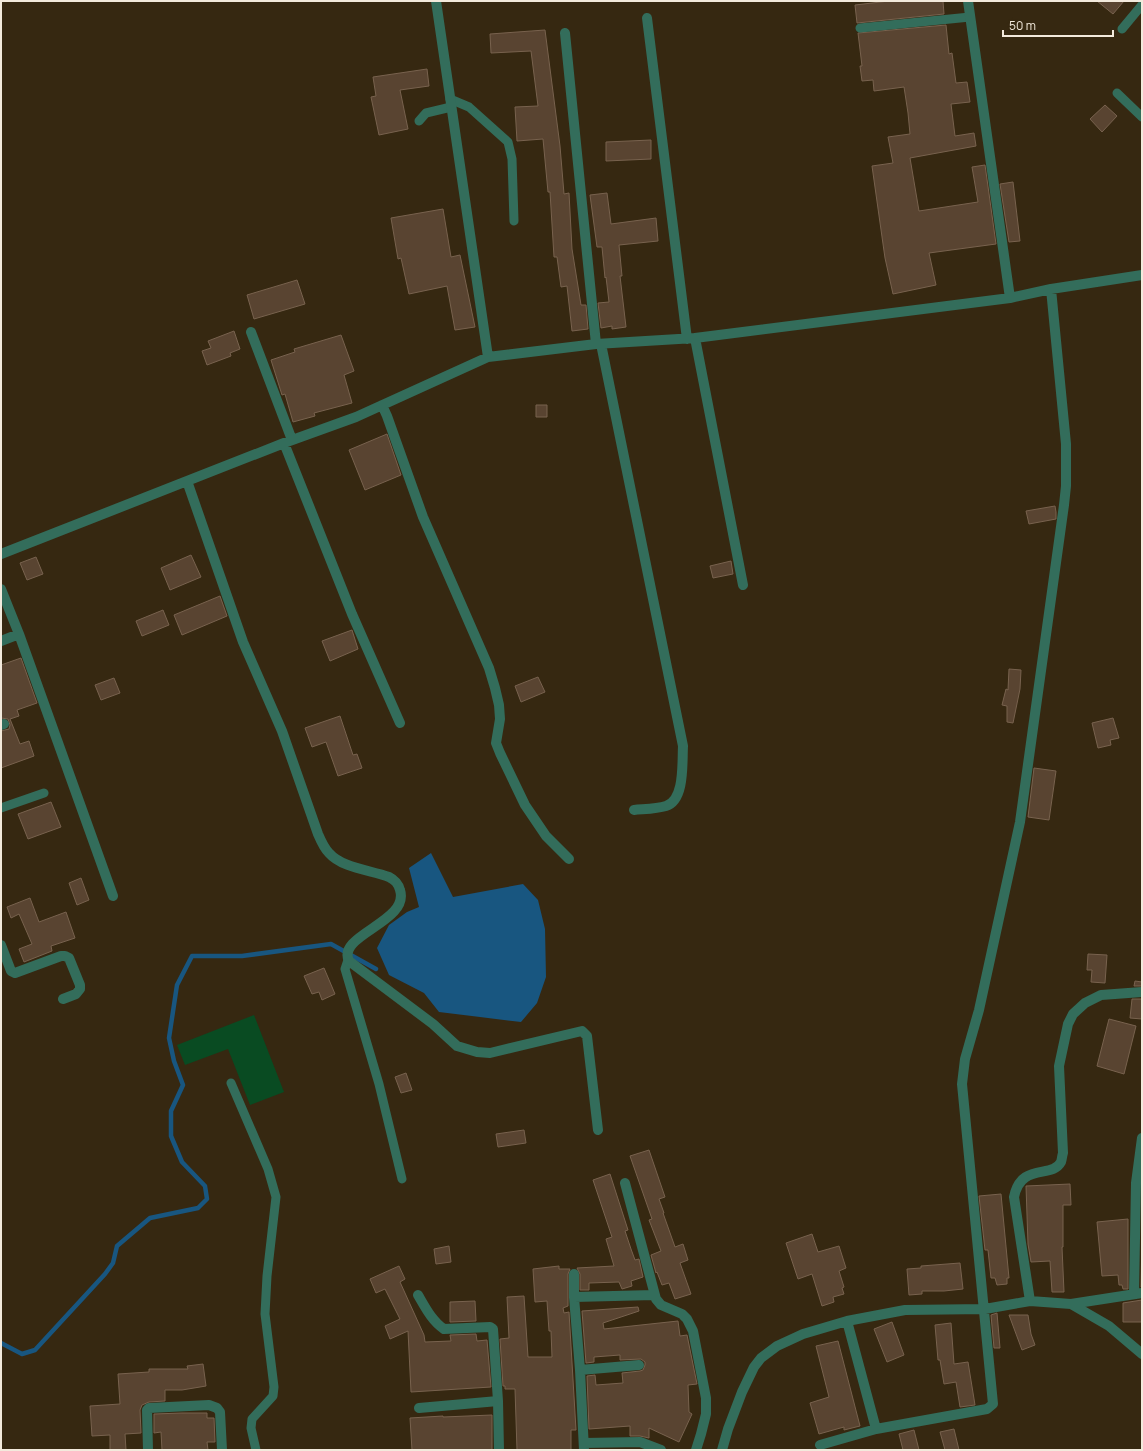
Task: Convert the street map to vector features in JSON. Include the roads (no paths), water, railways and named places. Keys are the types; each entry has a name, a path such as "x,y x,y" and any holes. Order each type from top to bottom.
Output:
{"street":[{"path":"436,1 488,358"},
{"path":"968,1 1010,298"},
{"path":"647,18 691,338 743,585"},
{"path":"565,33 599,344 683,746 680,791 674,802 666,806 634,810"},
{"path":"1,554 288,441 356,417 488,358 599,344 691,338 1010,298 1051,289 1142,275"},
{"path":"820,1446 876,1429 986,1409 993,1404 985,1308 962,1084 966,1059 979,1010 1020,822 1064,505 1066,486 1066,444 1051,289"},
{"path":"251,332 288,441 352,614 400,723"},
{"path":"382,405 423,518 489,668 496,688 500,719 496,743 500,753 529,811 546,836 569,859"},
{"path":"187,481 243,642 282,731 323,845 327,852 334,858 343,863 389,877 397,883 400,888 401,900 393,914 355,941 349,954 350,962 433,1024 457,1046 464,1049 490,1053 582,1032 584,1033 587,1036 598,1130"},
{"path":"1,589 19,634 113,896"},
{"path":"1,641 19,634"},
{"path":"1,945 11,971 15,973 64,956 69,958 80,985 80,989 76,994 63,999"},
{"path":"1030,1301 1014,1197 1016,1187 1019,1182 1025,1178 1055,1167 1061,1161 1063,1153 1059,1066 1068,1024 1073,1014 1079,1007 1091,999 1110,994 1142,992"},
{"path":"722,1450 742,1392 754,1367 761,1358 777,1346 803,1334 847,1321 905,1310 985,1308 1030,1301 1071,1304 1138,1294 1136,1183 1142,1138"},
{"path":"625,1183 654,1295 659,1303 682,1314 687,1319 693,1331 706,1398 706,1414 696,1450"},
{"path":"574,1274 574,1297 584,1446 640,1442 661,1450"},
{"path":"418,1295 425,1308 439,1326 444,1329 493,1328 498,1401 499,1450"},
{"path":"574,1297 654,1295"},
{"path":"1071,1304 1109,1326 1142,1354"},
{"path":"847,1321 876,1429"},
{"path":"580,1370 639,1365"},
{"path":"419,1408 498,1401"},
{"path":"148,1450 147,1410 149,1408 209,1405 217,1408 220,1412 222,1450"}],"lane":[{"path":"1122,28 1142,5"},
{"path":"860,28 970,17"},
{"path":"1118,93 1140,111"},
{"path":"419,121 426,113 447,108 450,102 469,107 508,142 512,159 514,221"},
{"path":"1,808 44,793"},
{"path":"349,954 345,969 379,1084 402,1179"},
{"path":"231,1083 268,1169 276,1197 267,1276 265,1314 274,1387 273,1396 252,1419 251,1428 256,1450"}],"water":[{"path":"431,853 453,897 523,884 538,900 545,929 546,977 537,1003 521,1022 439,1012 424,993 389,975 377,948 389,925 407,912 419,907 409,868"}],"waterway":[{"path":"1,1343 22,1354 35,1350 105,1274 113,1263 117,1246 150,1218 198,1208 207,1199 205,1186 182,1162 171,1136 171,1111 183,1085 174,1061 169,1038 177,985 192,956 242,956 331,944 376,969"}]}
